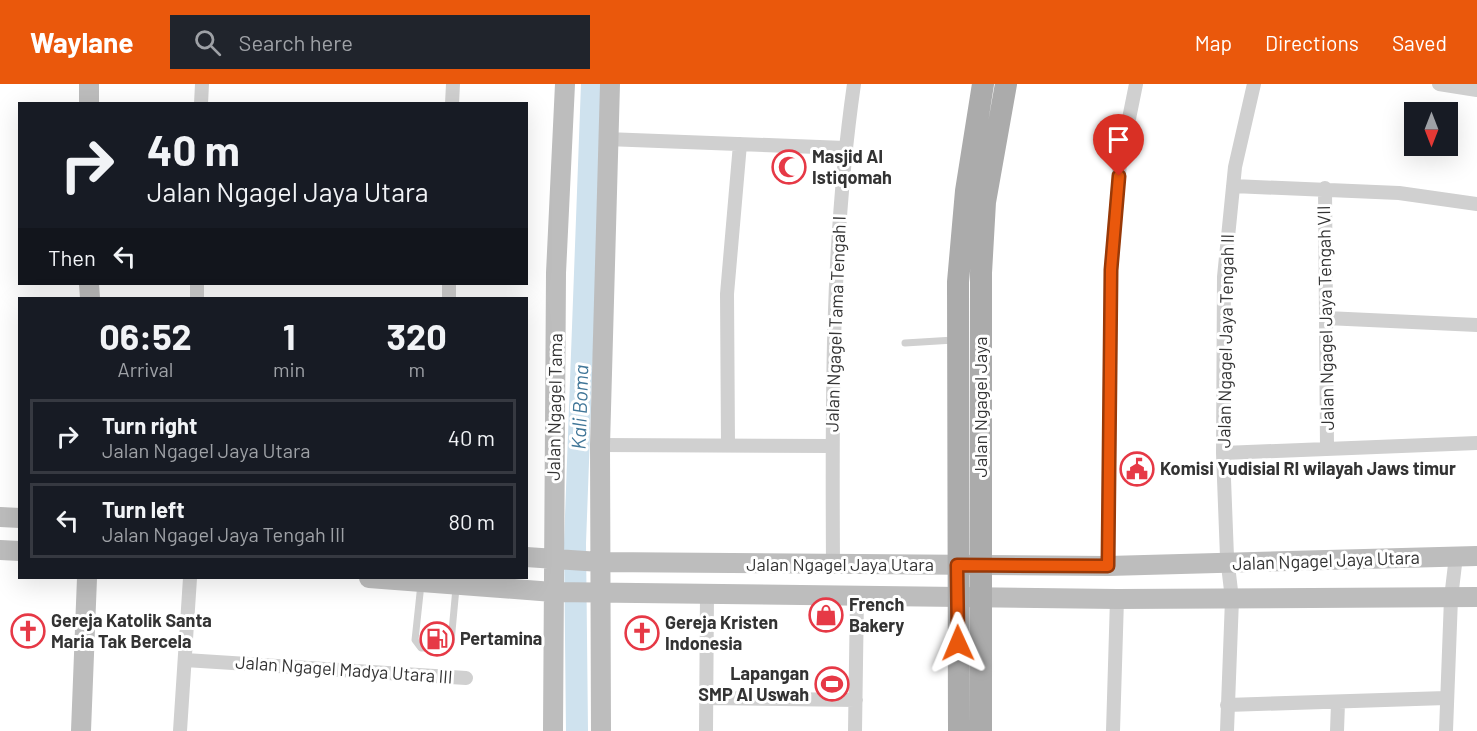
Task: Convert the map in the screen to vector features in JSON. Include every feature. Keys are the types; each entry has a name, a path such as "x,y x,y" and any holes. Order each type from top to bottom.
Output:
{"main road":[{"name":"Jalan Ngagel Jaya","path":"981,731 982,565 966,191 983,84"},
{"name":"Jalan Ngagel Jaya","path":"959,731 957,340 985,202 1005,84"}],"street":[{"path":"88,84 89,102"},
{"path":"201,102 202,84"},
{"path":"452,102 453,84"},
{"name":"Jalan Ngagel Tama","path":"553,731 556,592 556,273 566,84"},
{"path":"601,731 594,562 600,444 606,139 610,84"},
{"name":"Jalan Ngagel Tama Tengah I","path":"833,565 834,290 845,148 855,84"},
{"path":"1108,566 1111,275 1120,163 1136,84"},
{"name":"Jalan Ngagel Jaya Tengah II","path":"1227,731 1232,599 1228,564 1223,453 1224,278 1233,186 1254,84"},
{"path":"1439,84 1477,90"},
{"path":"606,139 845,148"},
{"path":"728,444 727,288 740,144"},
{"path":"1233,186 1399,192 1477,204"},
{"name":"Jalan Ngagel Jaya Tengah VII","path":"1325,188 1327,448"},
{"path":"1326,318 1477,325"},
{"path":"1223,453 1477,443"},
{"path":"600,444 832,446"},
{"path":"0,517 18,518"},
{"path":"0,550 18,551"},
{"path":"1446,731 1451,598 1456,556"},
{"name":"Jalan Ngagel Jaya Utara","path":"528,557 594,562 1108,566 1477,556"},
{"path":"81,731 87,579"},
{"path":"180,731 190,579"},
{"name":"Jalan Ngagel Jaya Utara","path":"387,579 594,593 1117,599 1477,597"},
{"path":"706,594 706,731"},
{"path":"855,731 857,595"},
{"path":"1113,731 1117,599"},
{"name":"Jalan Ngagel Madya Utara III","path":"185,660 466,678"},
{"path":"706,698 856,700"},
{"path":"1227,705 1446,698"},
{"path":"1337,731 1338,703"}],"lane":[{"path":"905,343 957,340"},
{"path":"422,581 415,640 421,648 448,647 451,642 457,585"}],"shaded area":[{"name":"Lapangan SMP Al Uswah","path":"818,677 846,677 846,690 817,690"}],"waterway":[{"name":"Kali Boma","path":"577,731 575,543 592,84"}],"place":[{"name":"Masjid Al Istiqomah","path":"789,167"},
{"name":"Komisi Yudisial RI wilayah Jaws timur","path":"1137,469"},
{"name":"French Bakery","path":"826,615"},
{"name":"Gereja Katolik Santa Maria Tak Bercela","path":"28,631"},
{"name":"Gereja Kristen Indonesia","path":"642,633"},
{"name":"Pertamina","path":"437,639"},
{"name":"Lapangan SMP Al Uswah","path":"832,684"}],"route":[{"path":"958,643 957,565 1108,566 1111,270 1119,176"}]}
